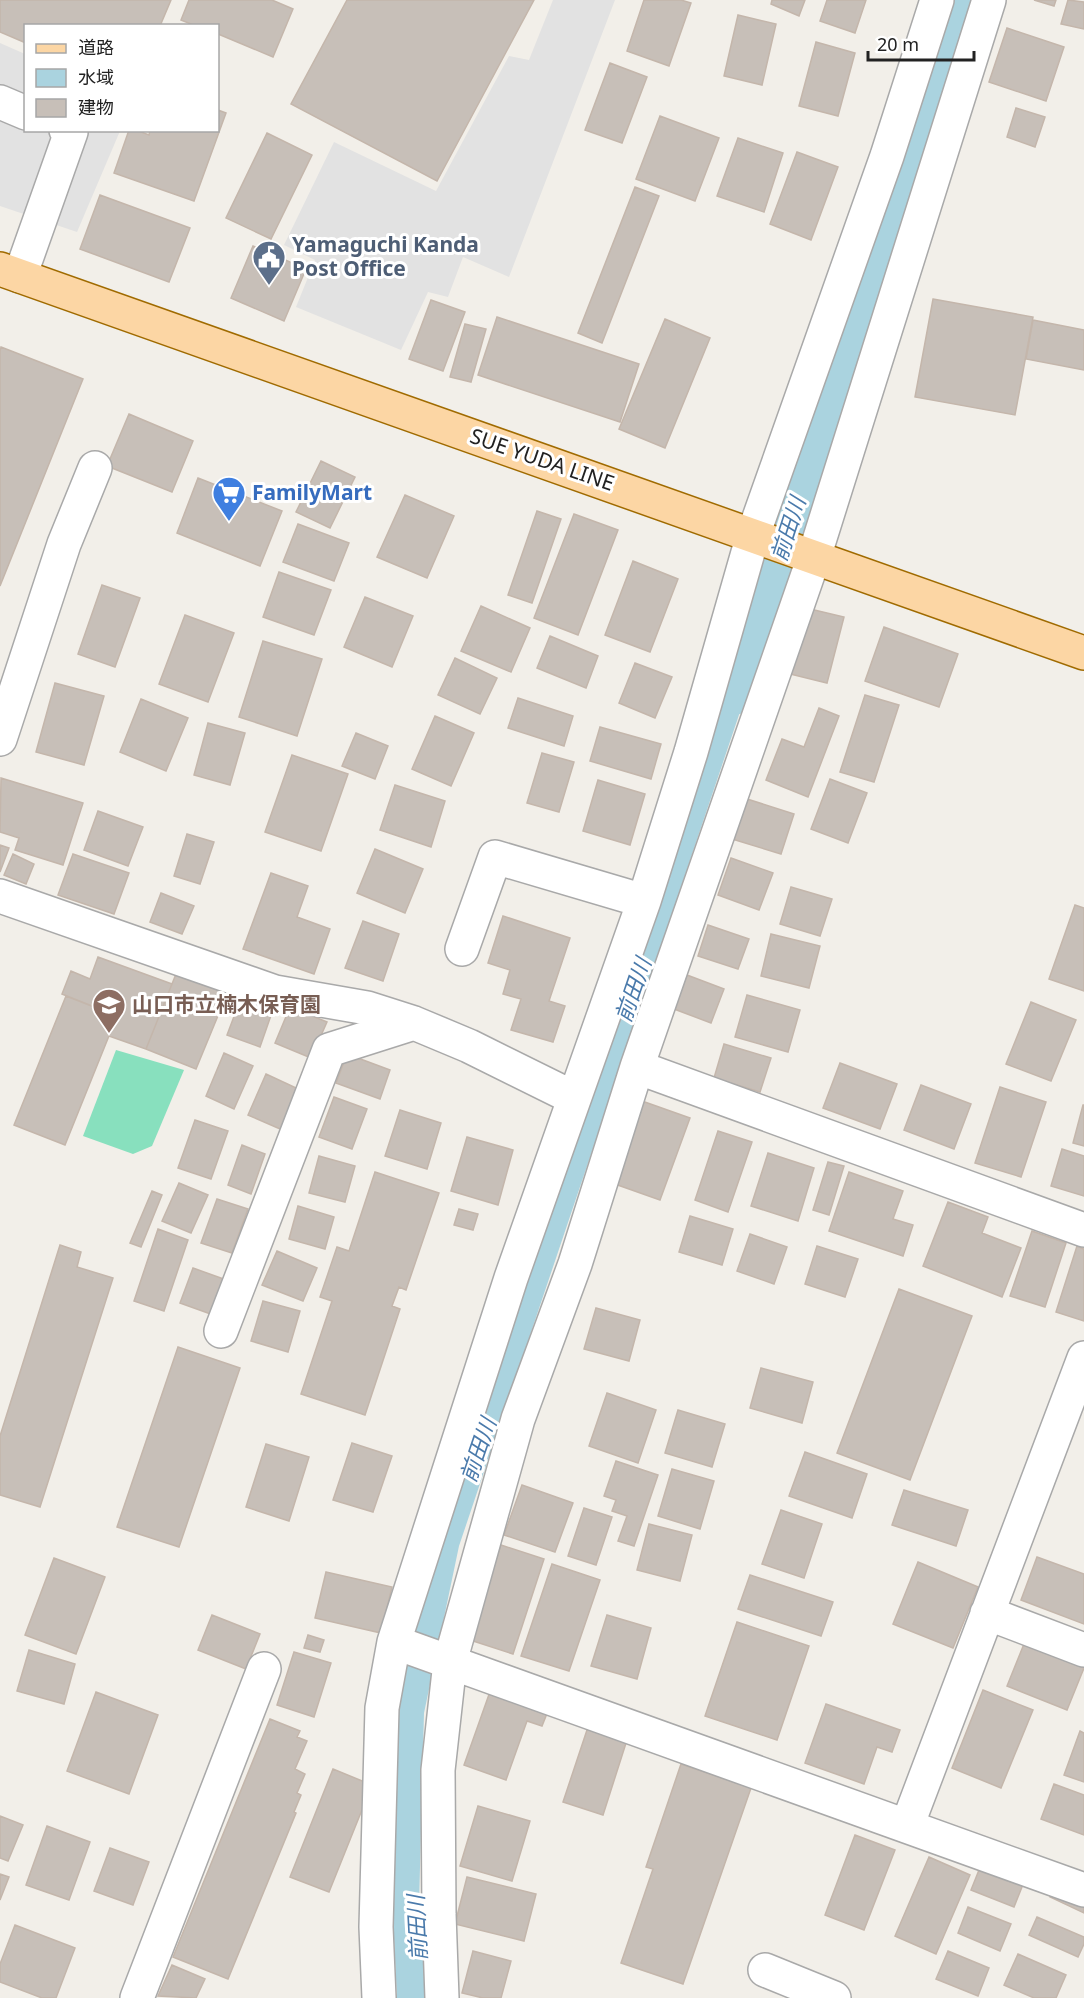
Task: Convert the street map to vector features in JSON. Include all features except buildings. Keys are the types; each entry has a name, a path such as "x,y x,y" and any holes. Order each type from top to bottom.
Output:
{"main road":[{"name":"SUE YUDA LINE","path":"10,272 1084,653"}],"street":[{"path":"379,1998 376,1927 382,1708 396,1642 511,1278 644,901 753,535 887,156 937,0"},
{"path":"442,1998 438,1770 449,1661 518,1419 575,1264 637,1067 814,556 988,0"},
{"path":"0,102 24,112"},
{"path":"10,272 71,132"},
{"path":"0,739 64,544 95,468"},
{"path":"462,949 495,857 644,901"},
{"path":"0,896 275,992 367,1008 414,1023 469,1046 574,1098"},
{"path":"221,1330 330,1050 414,1023"},
{"path":"637,1067 1084,1230"},
{"path":"907,1826 1084,1358"},
{"path":"987,1613 1084,1650"},
{"path":"396,1642 1084,1890"},
{"path":"137,1998 264,1670"},
{"path":"765,1970 834,1998"}],"green space":[{"path":"116,1050 184,1070 152,1146 133,1154 83,1136"}],"shaded area":[{"path":"553,0 615,0 509,277 463,257 448,297 428,292 401,350 296,307 315,260 284,245 334,142 436,191 509,56 529,60"},
{"path":"0,43 24,54 24,132 120,132 77,232 0,206"}],"water":[{"path":"752,592 777,602 459,1546 424,1713 419,1906 426,1998 397,1998 394,1939 394,1718 425,1589"}],"waterway":[{"name":"前田川","path":"737,682 960,0"}],"place":[{"name":"Yamaguchi Kanda Post Office","path":"269,286"},
{"name":"FamilyMart","path":"229,522"},
{"name":"山口市立楠木保育園","path":"109,1034"}]}
